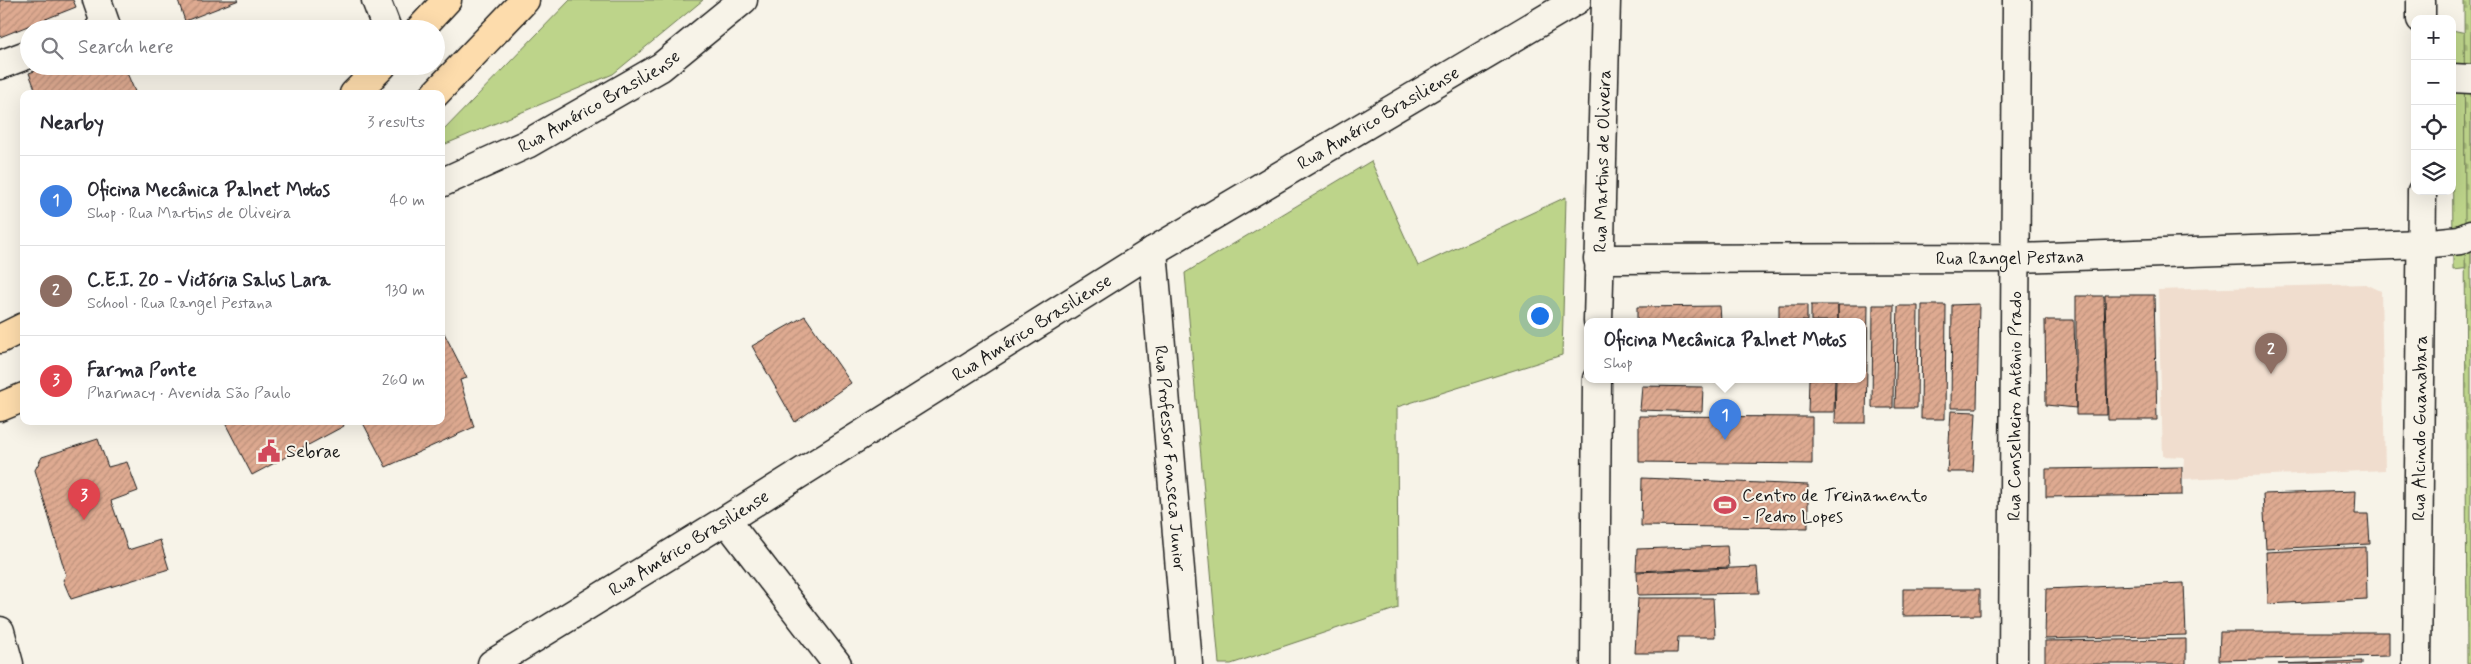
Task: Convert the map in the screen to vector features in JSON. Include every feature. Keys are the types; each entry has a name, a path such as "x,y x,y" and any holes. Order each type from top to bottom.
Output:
{"main road":[{"path":"428,20 447,0"},
{"path":"439,90 525,0"},
{"path":"358,90 373,75"},
{"path":"0,339 20,330"},
{"path":"0,407 20,399"}],"street":[{"path":"97,0 104,20"},
{"path":"376,0 384,20"},
{"name":"Rua Américo Brasiliense","path":"445,182 526,144 661,67 743,0"},
{"name":"Rua Américo Brasiliense","path":"492,664 726,520 1153,251 1577,0"},
{"name":"Rua Martins de Oliveira","path":"1598,318 1606,0"},
{"name":"Rua Conselheiro Antônio Prado","path":"2013,664 2017,0"},
{"path":"2421,0 2421,15"},
{"path":"0,65 20,57"},
{"path":"2456,78 2471,80"},
{"name":"Rua Alcindo Guanabara","path":"2416,664 2422,195"},
{"name":"Rua Rangel Pestana","path":"1598,259 2016,258 2422,244 2460,240 2471,235"},
{"name":"Rua Professor Fonseca Junior","path":"1153,251 1188,664"},
{"path":"1595,664 1597,383"},
{"path":"726,520 837,664"},
{"path":"0,631 9,664"}],"shaded area":[{"path":"2366,284 2381,291 2385,470 2183,479 2184,457 2163,456 2158,290"}],"green space":[{"path":"570,0 703,0 613,74 445,144 445,129"},
{"path":"2464,0 2471,0 2471,664 2467,664"},
{"path":"2456,31 2471,34 2471,268 2453,270 2453,195 2456,195"},
{"path":"1371,161 1418,266 1566,197 1562,355 1397,407 1398,608 1231,664 1219,664 1185,273"}],"building":[{"path":"0,0 73,0 76,7 43,20 20,20 20,29 0,37"},
{"path":"178,0 239,0 188,20 185,20"},
{"path":"30,75 128,75 134,90 35,90"},
{"path":"2105,295 2154,295 2157,420 2108,420"},
{"path":"2076,296 2104,296 2107,415 2076,415"},
{"path":"1979,304 1977,408 1951,408 1952,305"},
{"path":"1779,305 1807,305 1807,318 1779,318"},
{"path":"1811,305 1838,305 1838,318 1811,318"},
{"path":"1838,305 1868,305 1866,423 1835,423 1836,383 1866,383 1866,318 1838,318"},
{"path":"1873,305 1894,305 1893,408 1872,408"},
{"path":"1922,305 1946,305 1945,419 1921,419"},
{"path":"1720,306 1721,318 1637,318 1637,307"},
{"path":"1898,306 1918,306 1917,408 1895,408"},
{"path":"805,316 851,383 795,422 752,346"},
{"path":"2045,320 2074,320 2076,408 2046,405"},
{"path":"445,335 467,378 460,380 474,427 386,467 364,425 445,425"},
{"path":"1809,383 1835,383 1834,412 1808,412"},
{"path":"1642,386 1703,387 1702,412 1640,410"},
{"path":"1951,411 1976,412 1973,472 1947,472"},
{"path":"1639,416 1812,417 1812,464 1639,462"},
{"name":"Sebrae","path":"226,425 344,425 344,426 252,475"},
{"path":"98,439 108,467 127,462 138,491 111,501 128,550 160,540 169,569 71,599 63,580 66,575 35,470 42,457"},
{"path":"2182,467 2182,495 2046,497 2046,469"},
{"name":"Centro de Treinamento - Pedro Lopes","path":"1642,478 1808,485 1808,528 1641,526"},
{"path":"2356,491 2355,514 2368,514 2370,544 2266,549 2263,494"},
{"path":"1727,546 1729,567 1636,571 1637,549"},
{"path":"2366,547 2367,599 2268,604 2266,552"},
{"path":"1757,567 1759,593 1638,595 1637,572"},
{"path":"2184,583 2186,635 2045,639 2046,589"},
{"path":"1903,589 1980,589 1980,615 1903,616"},
{"path":"1638,598 1713,598 1715,637 1678,637 1677,653 1635,653"},
{"path":"2220,632 2389,632 2389,656 2219,660"},
{"path":"2186,639 2186,664 2045,664 2045,641"},
{"path":"2362,661 2362,664 2278,664"}],"place":[{"name":"C.E.I. 20 - Victória Salus Lara","path":"2271,374"},
{"name":"Oficina Mecânica Palnet Motos","path":"1725,440"},
{"name":"Sebrae","path":"269,451"},
{"name":"Centro de Treinamento - Pedro Lopes","path":"1725,505"},
{"name":"Farma Ponte","path":"84,520"}]}
